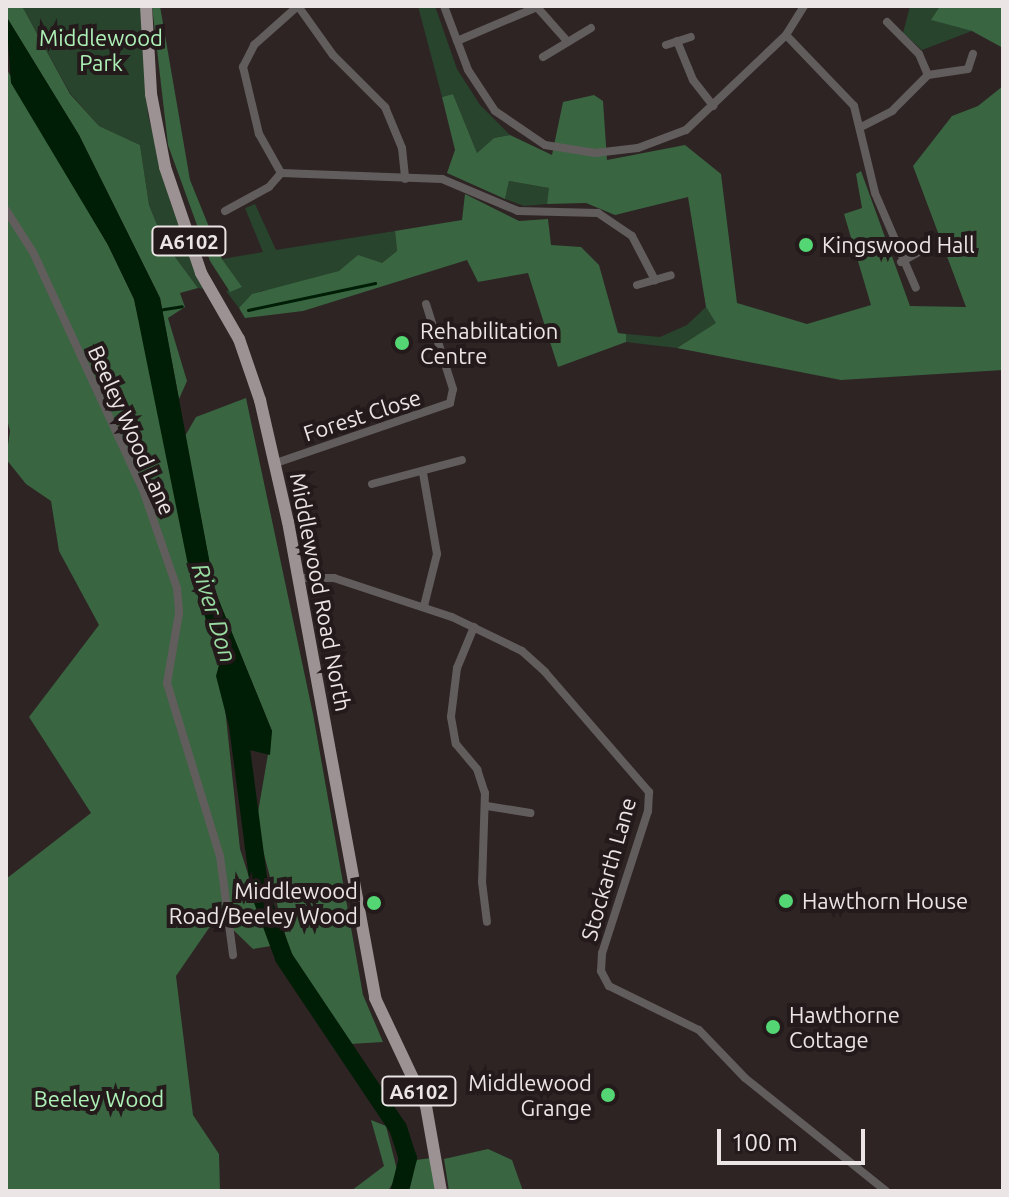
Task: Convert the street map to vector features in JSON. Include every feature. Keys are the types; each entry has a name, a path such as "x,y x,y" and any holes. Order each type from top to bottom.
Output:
{"main road":[{"name":"Middlewood Road North","path":"146,6 151,94 165,167 201,273 251,369 276,463 375,998 426,1106 441,1191"}],"street":[{"path":"281,173 259,134 243,67 254,45 298,6 333,55 385,107 402,148 405,179"},
{"path":"444,6 475,84 495,111 531,138 557,148 610,153 649,145 686,130 786,35 804,6"},
{"path":"457,41 536,7 567,41"},
{"path":"887,22 919,54 928,75"},
{"path":"543,57 591,28"},
{"path":"786,35 847,94 863,126 870,178 901,262 916,288"},
{"path":"666,45 691,37"},
{"path":"677,41 693,80 713,106"},
{"path":"863,126 892,111 928,75 964,71 973,54"},
{"path":"281,173 405,179 467,186 518,211 588,211 606,216 642,249 655,280"},
{"path":"225,211 269,187 281,173"},
{"name":"Beeley Wood Lane","path":"6,210 33,252 143,490 177,588 179,613 167,683 220,856 233,955"},
{"path":"901,262 921,251"},
{"path":"637,285 671,275"},
{"name":"Forest Close","path":"276,463 450,403 453,389 426,304"},
{"path":"372,484 423,473 462,460"},
{"path":"423,473 437,554 424,606"},
{"name":"Stockarth Lane","path":"298,578 334,578 424,606 474,627 532,660 649,792 648,811 602,953 601,971 609,986 699,1030 745,1078 886,1191"},
{"path":"474,627 457,668 451,717 456,744 481,776 487,806 482,882 487,922"},
{"path":"487,806 530,813"}],"green space":[{"path":"6,6 22,6 70,94 99,126 140,145 149,205 164,242 198,288 180,293 185,307 168,318 187,381 179,399 160,298 79,135 6,16"},
{"name":"Middlewood Park","path":"22,6 141,6 148,115 171,204 205,289 198,288 164,242 149,205 140,145 99,126 70,93"},
{"path":"152,6 160,6 190,180 222,259 242,287 230,292 210,261 168,145"},
{"path":"418,6 435,6 457,69 480,105 510,135 494,138 477,153 453,94 442,97"},
{"path":"910,6 940,6 932,20 972,31 922,50 903,33"},
{"path":"940,6 1003,6 1003,48 972,31 931,20"},
{"name":"Beeley Wood","path":"6,68 108,245 134,299 220,661 240,849 271,946 253,949 223,920 209,928 176,976 193,1115 219,1154 220,1191 6,1191 6,879 91,813 29,717 99,625 59,551 51,501 26,484 6,459 10,431 6,415"},
{"path":"1003,86 1003,370 841,380 677,348 716,323 706,307 688,197 615,215 586,203 547,204 549,188 509,181 505,199 447,173 455,150 442,97 453,94 477,153 494,138 510,135 552,155 563,102 594,95 603,101 607,160 685,145 721,174 737,303 807,324 871,305 844,214 862,208 856,174 861,171 910,306 966,307 913,166 952,116 978,106"},
{"path":"509,181 550,188 547,204 524,206 505,199"},
{"path":"465,194 519,221 548,219 551,245 581,247 599,265 618,333 626,334 626,342 558,367 528,273 478,282 467,260 303,311 245,318 239,308 252,294 339,271 358,255 382,263 397,251 395,231 462,220"},
{"path":"255,204 276,250 395,231 397,251 381,264 358,256 340,271 283,289 261,291 239,308 226,291 241,287 222,259 263,252 245,208"},
{"path":"706,307 717,323 677,348 626,342 626,334 660,337 687,325"},
{"path":"246,398 313,714 363,995 383,1042 350,1044 290,953 256,824 272,731 215,591 185,436 196,417"},
{"path":"371,1120 386,1126 398,1174 388,1191 351,1191 384,1166"},
{"path":"488,1149 512,1160 523,1191 449,1191 444,1159"},
{"path":"431,1158 436,1191 409,1191 416,1160"}],"water":[{"path":"6,16 79,135 160,298 215,591 272,731 270,755 234,746 216,676 220,661 189,570 134,299 108,245 11,83"}],"waterway":[{"path":"248,310 375,283"},
{"path":"158,310 182,306"},
{"name":"River Don","path":"230,665 260,893 284,958 398,1128 408,1158 400,1191"}],"place":[{"name":"Kingswood Hall","path":"806,245"},
{"name":"Rehabilitation Centre","path":"402,343"},
{"name":"Hawthorn House","path":"786,901"},
{"name":"Middlewood Road/Beeley Wood","path":"374,903"},
{"name":"Hawthorne Cottage","path":"773,1027"},
{"name":"Middlewood Grange","path":"608,1095"}]}
